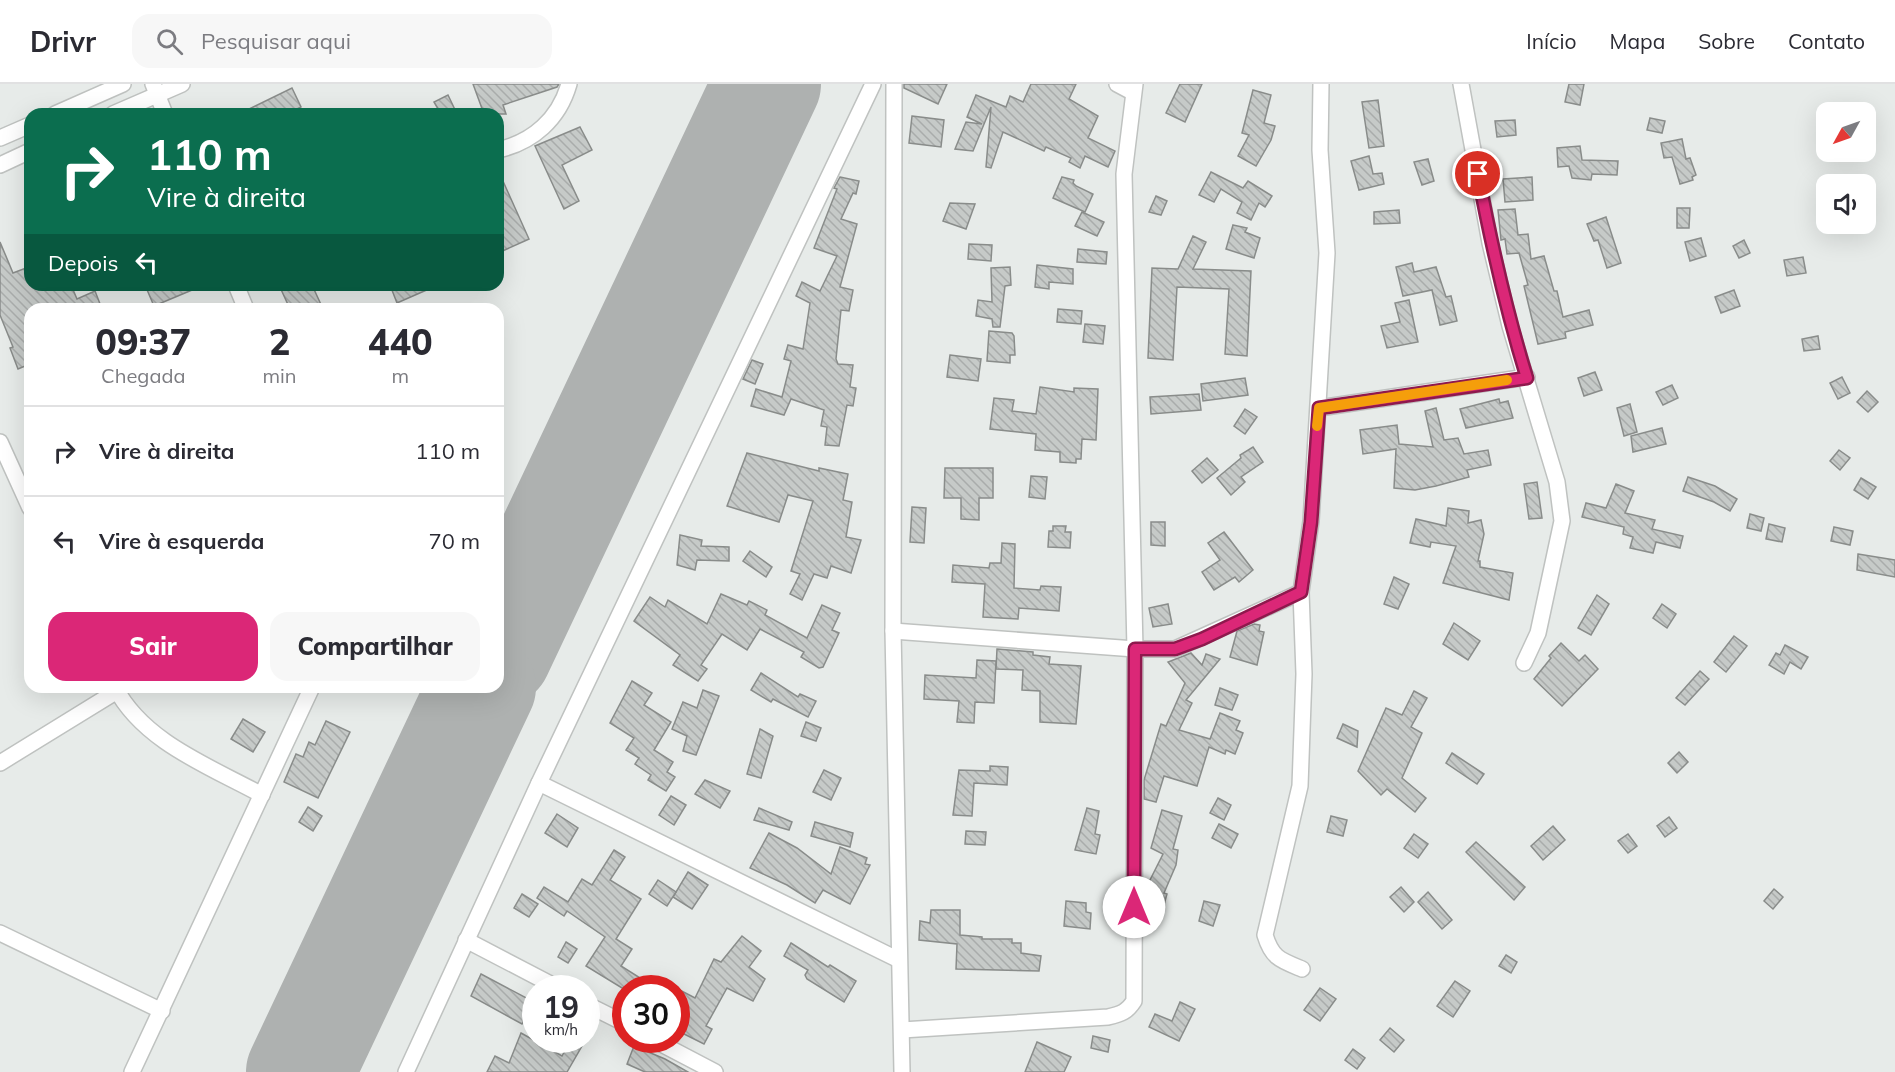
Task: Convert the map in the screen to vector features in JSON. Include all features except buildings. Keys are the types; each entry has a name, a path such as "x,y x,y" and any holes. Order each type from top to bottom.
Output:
{"street":[{"path":"69,108 123,84"},
{"path":"123,108 155,89 182,84"},
{"path":"504,148 530,138 544,127 564,99 569,84"},
{"path":"406,1072 539,783 873,84"},
{"path":"894,84 893,631 902,1072"},
{"path":"902,1030 1108,1017 1121,1014 1129,1009 1134,1001 1135,649 1125,174 1133,88 1117,84"},
{"path":"1302,969 1281,961 1270,951 1265,935 1300,786 1304,674 1301,592 1311,522 1327,254 1320,150 1321,84"},
{"path":"1461,84 1490,243 1510,326 1557,482 1562,521 1538,633 1524,663"},
{"path":"155,89 163,108"},
{"path":"0,138 24,128"},
{"path":"0,165 24,154"},
{"path":"1319,408 1527,378"},
{"path":"0,442 24,495"},
{"path":"893,631 1135,649 1175,649 1202,639 1301,592"},
{"path":"0,764 110,693"},
{"path":"119,693 149,729 174,747 262,795"},
{"path":"132,1072 309,693"},
{"path":"539,783 899,960"},
{"path":"0,933 162,1011"},
{"path":"466,940 533,975"},
{"path":"679,1053 715,1072"}],"runway":[{"path":"504,640 767,84"},
{"path":"300,1072 479,693"}],"slow traffic":[{"path":"1317,426 1319,408 1507,380"}],"route":[{"path":"1134,907 1135,649 1175,649 1202,639 1301,592 1311,522 1319,408 1527,378 1510,326 1490,243 1478,174"}]}
